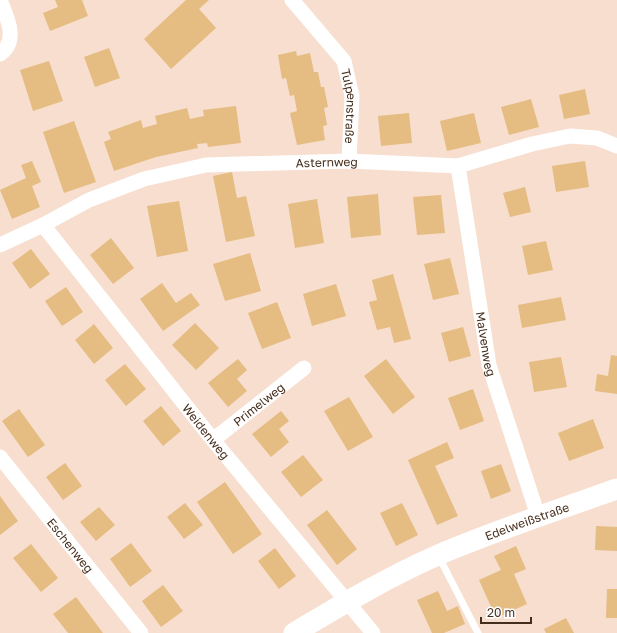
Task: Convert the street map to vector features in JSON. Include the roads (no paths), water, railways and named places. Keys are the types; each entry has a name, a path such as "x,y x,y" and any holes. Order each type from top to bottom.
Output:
{"street":[{"path":"0,0 10,27 10,38 7,49 0,54"},
{"name":"Tulpenstraße","path":"292,0 344,61 352,96 349,161"},
{"name":"Asternweg","path":"0,244 43,226 89,200 144,179 206,165 349,161 458,166 532,144 570,136 597,138 617,146"},
{"name":"Malvenweg","path":"458,166 489,365 538,516"},
{"name":"Weidenweg","path":"43,226 213,440 373,633"},
{"name":"Primelweg","path":"213,440 304,368"},
{"name":"Eschenweg","path":"0,457 140,633"},
{"name":"Edelweißstraße","path":"294,633 347,602 438,555 538,516 617,489"}],"lane":[{"path":"438,555 478,633"}]}
